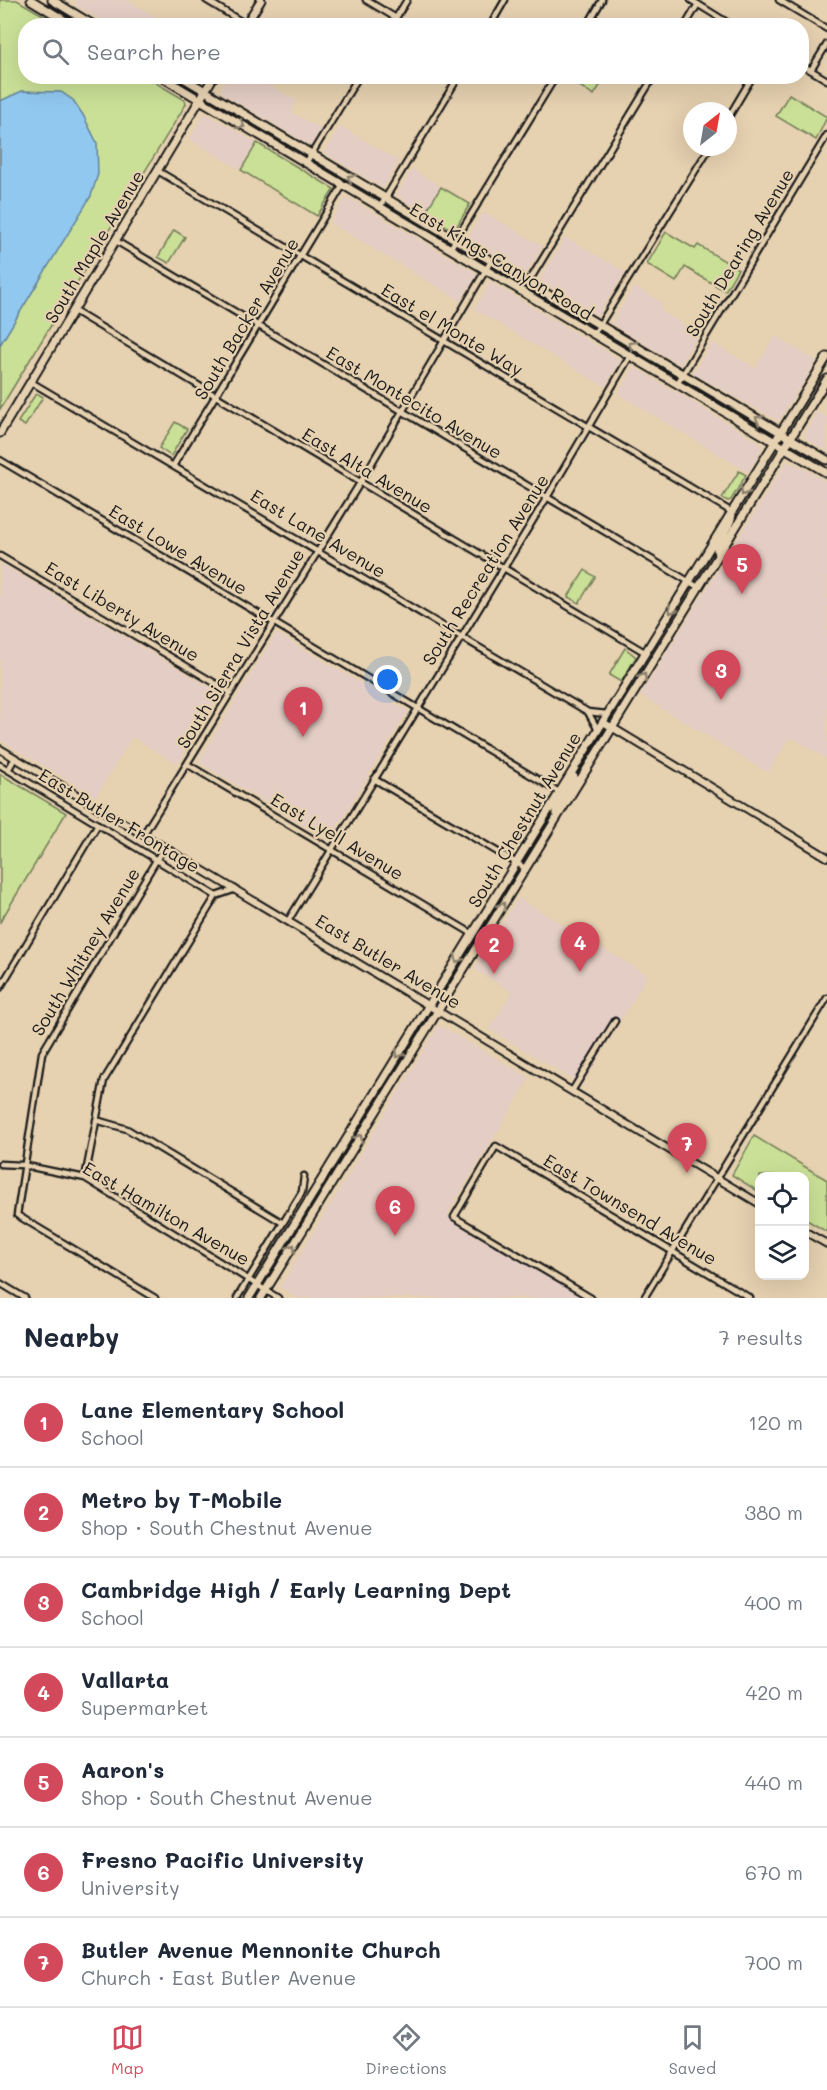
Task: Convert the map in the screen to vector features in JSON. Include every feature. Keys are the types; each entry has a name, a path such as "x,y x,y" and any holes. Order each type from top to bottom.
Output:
{"main road":[{"path":"31,0 61,18"},
{"path":"40,0 54,8 63,3"},
{"path":"52,0 63,3 84,18"},
{"path":"250,18 261,0"},
{"path":"56,15 66,14 73,18"},
{"name":"East Kings Canyon Road","path":"173,84 827,474"},
{"name":"East Kings Canyon Road","path":"193,84 827,460"},
{"name":"South Maple Avenue","path":"0,433 209,84"},
{"name":"South Chestnut Avenue","path":"249,1298 827,357"},
{"name":"South Chestnut Avenue","path":"261,1298 827,379"},
{"path":"718,555 717,547 731,521 732,512"},
{"path":"557,816 555,808 574,776 572,772"}],"street":[{"path":"206,0 235,18"},
{"path":"366,0 396,18 406,0"},
{"path":"495,18 505,0"},
{"path":"592,18 602,0"},
{"path":"691,0 720,18"},
{"path":"779,0 809,18"},
{"path":"690,18 698,4"},
{"path":"809,18 827,29"},
{"path":"827,44 811,70 827,80"},
{"path":"306,163 355,84"},
{"path":"380,207 454,84"},
{"path":"450,249 551,84"},
{"path":"528,283 649,84"},
{"path":"737,103 748,84"},
{"name":"South Dearing Avenue","path":"677,384 827,135"},
{"path":"594,334 704,156"},
{"name":"East el Monte Way","path":"158,171 732,512"},
{"name":"South Backer Avenue","path":"173,466 343,185"},
{"name":"East Montecito Avenue","path":"116,241 546,499 698,587"},
{"name":"South Sierra Vista Avenue","path":"143,835 316,550 360,483 491,261"},
{"name":"East Alta Avenue","path":"74,311 646,653"},
{"name":"South Recreation Avenue","path":"288,921 460,636 546,499 630,356"},
{"name":"East Lane Avenue","path":"32,382 588,712 608,714"},
{"name":"East Lowe Avenue","path":"0,460 559,792"},
{"name":"East Liberty Avenue","path":"0,556 230,692"},
{"path":"588,712 598,730"},
{"path":"603,722 827,857"},
{"name":"East Butler Avenue","path":"0,749 439,1010 755,1202"},
{"path":"8,770 15,758"},
{"name":"East Lyell Avenue","path":"186,764 473,934"},
{"name":"East Butler Frontage","path":"0,765 216,896"},
{"path":"374,779 525,868"},
{"path":"0,988 98,824"},
{"name":"South Whitney Avenue","path":"155,1298 16,1215 22,1165 42,1053 164,847"},
{"path":"85,1178 104,1080 216,896 236,889"},
{"path":"644,1298 827,998"},
{"path":"572,1091 615,1021"},
{"path":"96,1120 127,1129 283,1223"},
{"name":"East Townsend Avenue","path":"591,1298 454,1216 496,1146 750,1298"},
{"name":"East Hamilton Avenue","path":"0,1164 22,1165 85,1178 278,1298"},
{"path":"237,1298 302,1192 304,1176"},
{"path":"809,1234 827,1244"},
{"path":"0,1283 25,1298"}],"shaded area":[{"path":"76,0 127,0 158,18 97,18 75,5"},
{"path":"224,84 267,84 297,101 291,112 321,129 311,146 220,92"},
{"path":"205,113 257,143 241,170 189,139"},
{"path":"340,126 399,161 383,188 324,153"},
{"path":"412,169 441,187 425,213 396,196"},
{"path":"351,199 477,274 461,301 330,223 344,200"},
{"path":"483,212 543,246 526,274 467,239"},
{"path":"566,237 625,272 599,314 596,315 541,282 540,279"},
{"path":"490,282 621,360 605,387 474,309"},
{"path":"634,286 663,303 660,310 699,334 680,365 611,324"},
{"path":"775,336 817,361 778,421 693,373 712,342 755,368"},
{"path":"634,367 761,443 762,449 748,472 618,394"},
{"path":"817,411 827,417 827,452 808,440 805,435"},
{"path":"786,462 796,464 827,482 827,759 790,737 768,773 640,695"},
{"path":"0,563 220,693 178,764 132,737 96,797 0,740"},
{"path":"276,633 408,711 329,840 198,762"},
{"path":"518,898 648,975 582,1085 489,1029 512,992 474,969"},
{"path":"439,1025 530,1078 447,1215 584,1298 297,1298 280,1287"}],"green space":[{"path":"0,0 17,0 48,18 18,18 18,84 158,84 185,100 186,104 0,409"},
{"path":"576,84 601,84 594,95"},
{"path":"789,94 827,117 816,140 776,116"},
{"path":"257,143 334,189 317,216 241,170"},
{"path":"441,187 470,204 454,231 425,213"},
{"path":"174,230 185,237 169,263 158,257"},
{"path":"666,232 695,249 698,245 738,269 725,291 685,267 676,282 647,264"},
{"path":"35,395 43,397 25,426 18,422"},
{"path":"175,422 187,429 171,456 159,448"},
{"path":"739,471 746,475 731,500 728,501 722,498"},
{"path":"585,570 595,577 579,603 568,597"},
{"path":"625,648 636,657 621,682 609,675"},
{"path":"0,774 66,813 0,922"},
{"path":"754,1136 827,1180 827,1232 809,1221 809,1172 755,1172 755,1189 732,1175"}],"water":[{"path":"22,91 61,92 73,100 97,143 98,174 91,196 0,345 0,101"}],"place":[{"name":"Aaron's","path":"742,594"},
{"name":"Cambridge High / Early Learning Dept","path":"721,700"},
{"name":"Lane Elementary School","path":"303,737"},
{"name":"Vallarta","path":"580,972"},
{"name":"Metro by T-Mobile","path":"494,974"},
{"name":"Butler Avenue Mennonite Church","path":"687,1173"},
{"name":"Fresno Pacific University","path":"395,1236"}]}
